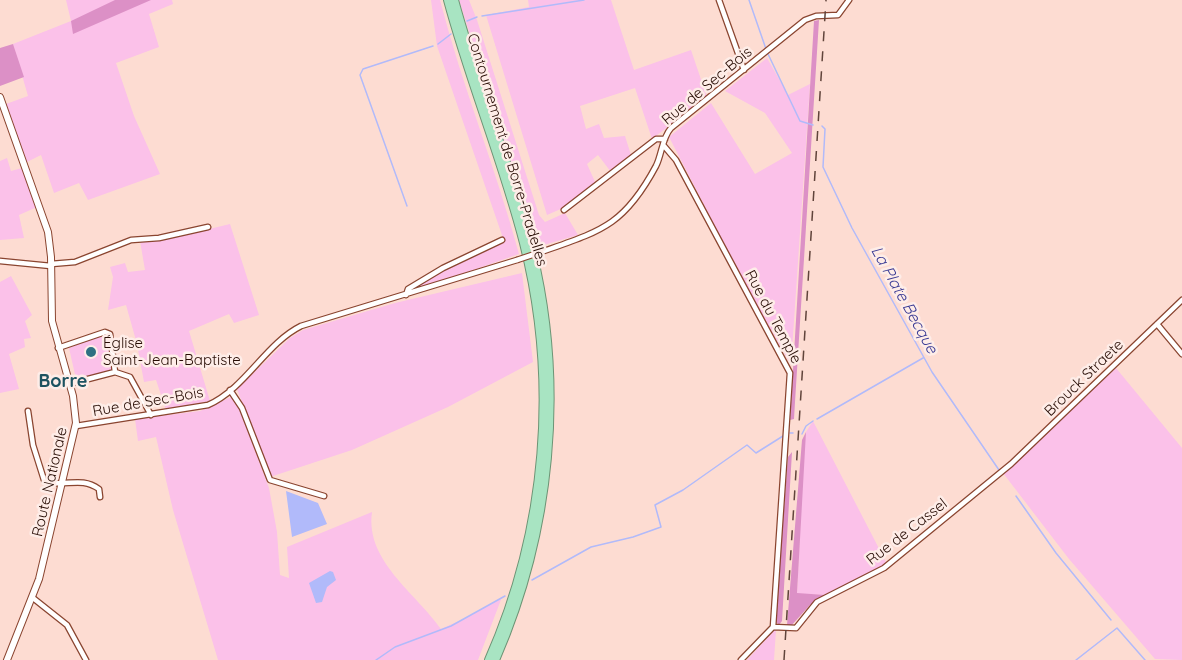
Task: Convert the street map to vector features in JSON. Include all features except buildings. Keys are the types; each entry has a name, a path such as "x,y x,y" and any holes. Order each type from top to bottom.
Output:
{"highway":[{"name":"Contournement de Borre-Pradelles","path":"448,0 468,70 524,243 536,301 542,354 542,444 534,513 514,593 489,660"},
{"path":"454,0 530,244 542,303 548,363 549,431 539,514 522,588 495,660"}],"street":[{"path":"719,0 744,70"},
{"name":"Rue de Sec-Bois","path":"76,426 205,406 230,390 299,327 517,260 595,233 619,218 643,190 670,128 804,20 816,16 836,15 849,0"},
{"name":"Route Nationale","path":"0,97 45,221 51,265 51,305 58,348 69,384 76,426 60,483 50,539 33,598 7,660"},
{"name":"Rue de Sec-Bois","path":"564,210 656,139 665,139"},
{"name":"Rue du Temple","path":"664,146 669,148 678,163 790,373 772,627"},
{"path":"0,261 51,265 72,262 134,239 162,237 208,227"},
{"name":"Rue de Sec-Bois","path":"406,295 408,289 432,274 502,240"},
{"name":"Brouck Straete","path":"1001,472 1182,300"},
{"path":"1157,324 1182,354"},
{"path":"58,348 108,332 115,372"},
{"path":"69,384 115,372 130,377 151,415"},
{"path":"230,390 241,405 270,480 324,496"},
{"path":"28,411 33,445 47,482 86,481 99,490 100,497"},
{"name":"Rue de Cassel","path":"772,627 797,627 817,602 884,568 1001,472"},
{"path":"33,598 67,625 86,660"},
{"path":"741,660 772,627"}],"shaded area":[{"path":"66,0 172,0 173,4 149,14 159,47 116,63 134,116 160,174 88,200 79,183 54,193 41,155 27,162 6,104 28,96 13,44 71,21"},
{"path":"115,0 151,0 73,34 71,21"},
{"path":"431,0 440,0 458,64 519,254 416,290 413,287 504,241 437,46"},
{"path":"459,0 469,0 477,20 539,215 545,222 565,213 578,235 537,247"},
{"path":"528,0 611,0 634,70 691,50 707,97 652,139 635,88 580,106 586,129 599,124 604,138 625,136 631,155 611,172 598,155 587,164 596,184 563,208 547,215 486,15 529,7"},
{"path":"819,20 794,419 790,420 814,21"},
{"path":"13,44 24,77 0,86 0,48"},
{"path":"767,58 788,95 810,84 791,365 748,290 669,137 711,103 755,174 792,153 765,113 725,91"},
{"path":"7,158 11,171 22,168 37,207 19,215 24,238 0,240 0,161"},
{"path":"230,224 259,315 234,323 229,314 189,331 210,401 166,410 156,380 144,382 137,344 126,305 108,310 113,277 110,267 125,263 128,272 145,270 140,241 160,241"},
{"path":"522,273 533,362 448,407 352,450 270,477 237,389 290,338 303,330 395,303"},
{"path":"11,276 32,315 25,321 31,338 24,339 25,347 9,354 19,389 0,393 0,282"},
{"path":"106,333 113,371 76,379 69,348"},
{"path":"1116,368 1182,448 1182,660 1155,659 1069,559 1003,473"},
{"path":"231,397 239,408 269,488 277,532 280,575 289,578 287,547 372,512 372,530 376,546 384,561 441,629 468,617 502,597 478,660 218,660 173,510 156,437 138,441 135,419 200,411"},
{"path":"813,421 887,564 825,595 797,594 804,448 806,432"},
{"path":"806,432 797,593 825,595 810,605 791,626 787,625 802,440"},
{"path":"792,452 782,621 779,625 775,621 788,457"},
{"path":"776,630 774,660 747,660 774,631"}],"water":[{"path":"286,491 318,503 327,524 292,537"},
{"path":"330,571 333,572 336,580 327,587 322,602 316,603 309,583"}],"waterway":[{"path":"482,16 584,0"},
{"name":"La Plate Becque","path":"749,0 766,49"},
{"path":"467,21 477,17"},
{"path":"438,44 451,34"},
{"path":"407,206 360,75 363,69 433,46"},
{"name":"La Plate Becque","path":"768,54 800,121 813,125"},
{"name":"La Plate Becque","path":"822,126 825,129 823,167 852,228 932,372 999,470"},
{"path":"817,419 923,358"},
{"path":"802,434 806,426 813,421"},
{"path":"532,580 591,547 633,537 661,527 655,505 683,490 747,445 756,453 783,436"},
{"path":"1016,496 1056,553 1111,620"},
{"path":"376,660 395,647 451,626 505,596"},
{"path":"1076,660 1117,628 1145,660"}],"railway":[{"path":"784,660 826,0"}],"place":[{"name":"Église Saint-Jean-Baptiste","path":"91,352"}],"district":[{"name":"Borre","path":"63,382"}]}
